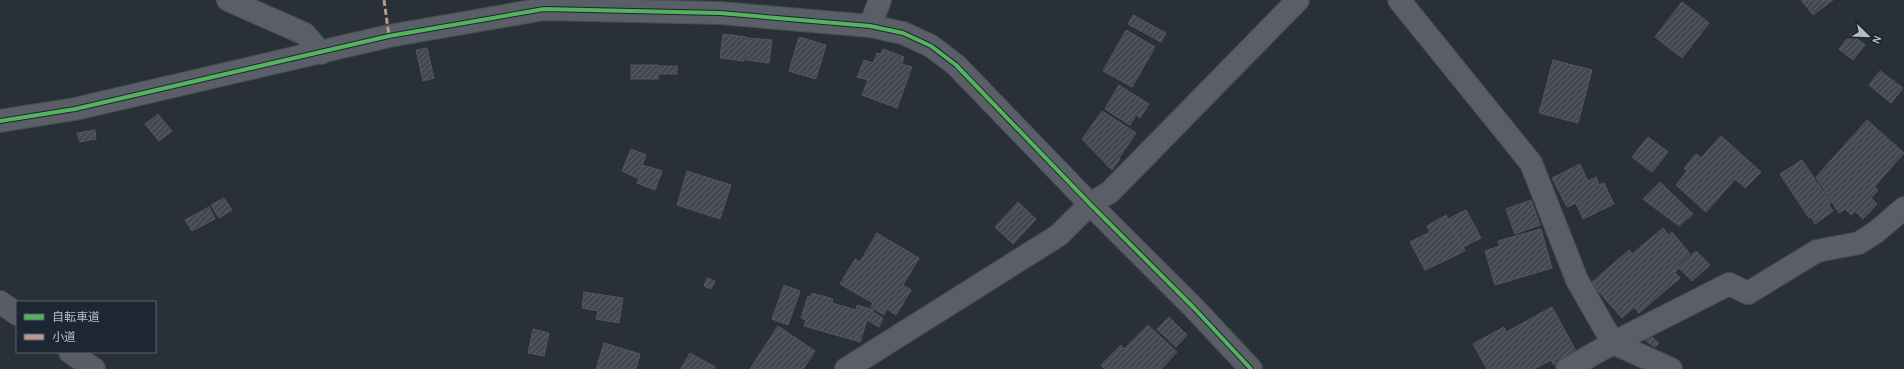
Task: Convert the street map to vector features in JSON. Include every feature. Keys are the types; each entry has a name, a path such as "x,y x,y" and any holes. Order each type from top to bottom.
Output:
{"main road":[{"path":"0,302 16,313"},
{"path":"71,353 94,369"}],"street":[{"path":"228,0 305,34 321,53"},
{"path":"870,26 880,0"},
{"path":"846,369 1059,235 1090,204 1110,192 1298,0"},
{"path":"1399,0 1531,163 1577,280 1613,343 1671,369"},
{"path":"0,121 76,109 389,36 544,9 720,13 870,26 903,33 931,46 956,65 1090,204 1194,308 1251,369"},
{"path":"1567,369 1613,343 1729,284 1748,293 1818,251 1859,243 1876,232 1904,208"}],"building":[{"path":"1801,0 1833,0 1813,15"},
{"path":"1682,2 1709,23 1682,58 1655,37"},
{"path":"1133,15 1166,33 1161,42 1128,24"},
{"path":"1126,30 1155,47 1132,87 1103,71"},
{"path":"723,34 747,37 744,61 720,58"},
{"path":"1851,34 1865,45 1853,60 1839,49"},
{"path":"799,37 826,45 816,79 789,71"},
{"path":"748,38 772,40 769,63 746,60"},
{"path":"427,48 434,78 423,81 416,50"},
{"path":"883,49 904,57 902,64 912,67 897,108 862,95 868,80 857,77 864,60 873,63 877,53 881,54"},
{"path":"1553,60 1592,70 1578,123 1539,113"},
{"path":"631,65 658,65 658,79 631,79"},
{"path":"659,66 677,66 677,74 659,74"},
{"path":"1880,71 1903,88 1891,103 1869,85"},
{"path":"1119,85 1149,104 1140,118 1136,115 1130,125 1105,109"},
{"path":"1102,111 1136,133 1112,170 1082,139"},
{"path":"158,114 172,131 159,141 145,124"},
{"path":"1867,120 1904,153 1874,187 1878,190 1871,198 1877,204 1863,219 1855,211 1851,215 1845,209 1839,213 1816,177"},
{"path":"95,130 96,139 80,142 77,133"},
{"path":"1721,136 1761,172 1745,188 1735,179 1706,212 1676,185 1687,171 1684,168 1696,154 1701,158"},
{"path":"1648,137 1668,152 1652,172 1632,157"},
{"path":"631,149 646,155 637,178 622,171"},
{"path":"1802,160 1831,203 1829,205 1833,211 1815,224 1811,217 1809,218 1780,174"},
{"path":"1580,164 1588,181 1596,177 1599,185 1604,183 1614,204 1583,219 1576,203 1567,207 1552,178"},
{"path":"643,165 662,171 655,190 637,183"},
{"path":"687,171 731,185 720,219 677,205"},
{"path":"1660,182 1693,214 1679,226 1643,199"},
{"path":"224,198 232,210 219,218 211,205"},
{"path":"1531,200 1540,225 1515,234 1506,209"},
{"path":"1018,202 1036,219 1013,244 995,227"},
{"path":"209,207 215,219 192,231 185,220"},
{"path":"1466,210 1481,238 1463,247 1448,219"},
{"path":"1446,215 1465,251 1425,270 1410,242 1430,232 1427,226"},
{"path":"1663,228 1669,235 1672,232 1690,254 1677,266 1679,268 1675,272 1673,269 1672,270 1680,278 1639,313 1634,307 1622,318 1591,283 1629,250 1632,254"},
{"path":"1541,229 1552,268 1495,285 1485,251 1500,246 1498,241"},
{"path":"877,233 919,258 903,285 911,290 896,315 887,309 884,315 871,307 873,303 840,284 855,259 860,262"},
{"path":"1696,251 1710,265 1692,281 1678,267"},
{"path":"707,278 715,281 711,289 704,286"},
{"path":"784,285 800,291 788,325 772,319"},
{"path":"584,292 623,298 619,323 596,319 598,311 582,308"},
{"path":"812,293 833,299 832,303 856,310 857,305 874,310 873,312 883,318 879,327 867,320 860,342 804,326 806,320 801,318 808,296 811,297"},
{"path":"1552,307 1577,353 1554,365 1551,360 1534,369 1487,369 1473,344 1504,327 1506,332"},
{"path":"1169,317 1187,335 1176,347 1157,329"},
{"path":"1148,325 1177,352 1161,369 1105,369 1101,365 1121,345 1124,349"},
{"path":"778,326 815,351 803,369 750,369"},
{"path":"533,329 549,333 544,356 528,353"},
{"path":"1650,336 1659,343 1655,347 1646,341"},
{"path":"604,343 640,354 636,369 596,369"},
{"path":"690,353 715,367 714,369 681,369"}],"marked path":[{"path":"384,0 389,36"}],"cycle path":[{"path":"0,121 75,109 389,36 544,9 720,13 870,26 903,33 931,46 956,65 1090,204 1194,308 1251,369"}]}
